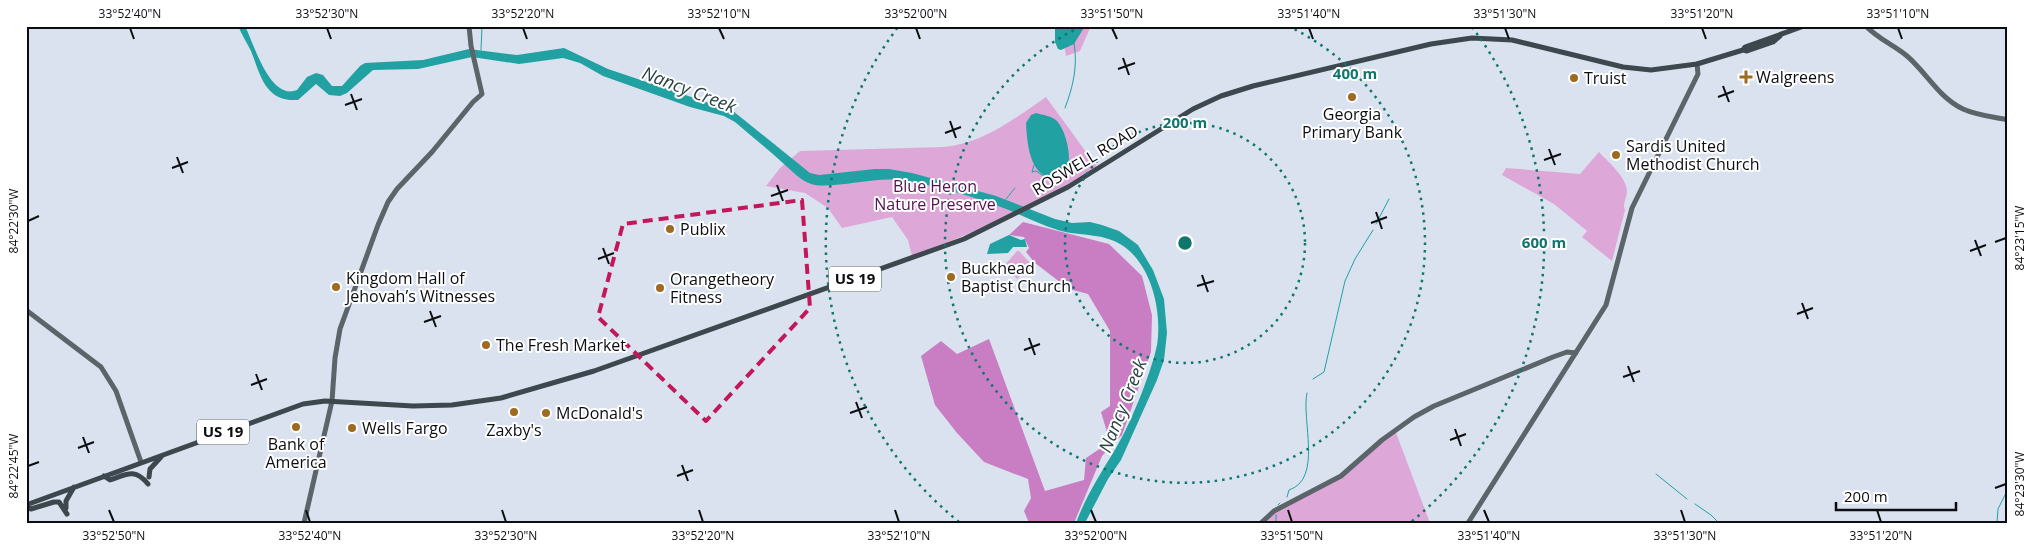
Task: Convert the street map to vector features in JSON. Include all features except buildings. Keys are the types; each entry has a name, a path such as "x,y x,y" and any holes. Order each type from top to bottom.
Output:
{"main road":[{"name":"ROSWELL ROAD","path":"332,401 422,406 452,405 484,401 594,372 937,250 1031,207 1101,168 1177,118 1222,96 1253,86 1431,44 1472,38 1494,38 1518,42 1639,69 1671,69 1697,64 1743,50 1745,47 1804,26"},
{"name":"US 19","path":"26,506 292,407 314,402 332,401"},
{"path":"149,478 153,464 163,454"},
{"path":"104,476 110,480 135,473 148,484"},
{"path":"26,506 31,509 59,502 67,514 66,501 74,487"}],"street":[{"path":"304,523 332,401 335,358 340,329 388,202 397,189 482,94 469,35 469,26"},
{"path":"1866,26 1878,37 1910,58 1944,96 1956,106 1972,112 2008,120"},
{"path":"1468,523 1606,305 1632,208 1698,74 1697,64"},
{"path":"26,310 101,367 116,391 141,462"},
{"path":"1261,523 1274,511 1341,476 1382,440 1418,414 1553,357 1568,352 1576,352"}],"highlighted area":[{"path":"802,200 810,308 706,421 598,317 623,224"}],"green space":[{"path":"1061,26 1091,26 1080,51 1066,56"},
{"name":"Blue Heron Nature Preserve","path":"1046,97 1097,167 1053,193 1007,216 912,256 908,240 892,217 842,228 828,208 805,193 766,186 780,168 800,151 959,145 998,129"},
{"path":"1599,152 1620,175 1627,191 1624,205 1625,210 1612,261 1582,237 1587,231 1554,204 1502,175 1506,168 1580,174"},
{"path":"1017,251 1032,265 1017,279 1004,266"},
{"path":"1395,430 1430,523 1262,523 1279,508 1338,479"}],"shaded area":[{"path":"1023,222 1109,244 1142,276 1152,315 1151,352 1122,435 1102,456 1074,523 1029,523 1024,511 1031,498 1028,479 984,462 957,433 935,405 921,356 941,341 957,354 989,339 1045,491 1084,480 1086,458 1110,442 1101,412 1110,406 1110,331 1088,294 1069,289 1035,263 1026,252 1029,248 1024,237 1009,235"}],"water":[{"path":"238,26 245,26 264,69 279,87 287,91 297,90 307,77 316,73 323,75 332,86 342,86 365,63 423,60 469,49 517,55 564,48 608,69 733,111 810,173 819,175 889,169 912,173 996,196 1055,219 1072,223 1090,222 1119,231 1138,245 1153,270 1164,299 1167,333 1164,360 1157,380 1121,460 1108,479 1085,523 1076,523 1088,496 1132,415 1150,371 1157,345 1158,320 1154,293 1143,268 1126,248 1118,243 1102,237 1058,230 989,203 958,193 910,182 876,180 829,185 811,184 796,175 735,122 724,116 690,107 603,76 580,63 563,58 519,64 472,57 418,69 373,70 347,93 340,96 329,95 316,84 298,100 278,97 266,86"},
{"path":"1055,26 1085,26 1074,44 1061,50 1058,49 1055,42"},
{"path":"1036,113 1055,119 1066,139 1069,154 1068,167 1058,178 1044,176 1038,171 1031,156 1026,123 1031,115"},
{"path":"1009,235 1021,240 1025,239 1027,247 1013,247 1008,253 987,254 990,244"}],"waterway":[{"path":"481,50 482,26"},
{"path":"1065,108 1074,76 1074,43"},
{"path":"1066,169 1070,167 1070,160"},
{"path":"1034,165 1032,172 1036,171 1047,178 1055,177"},
{"path":"1006,199 1015,188"},
{"path":"1376,224 1389,199"},
{"path":"1313,379 1324,372 1345,281 1355,259 1373,230"},
{"path":"1287,497 1289,490 1299,484 1305,474 1308,461 1307,393"},
{"path":"1656,474 1687,499"},
{"path":"1997,523 1998,509 2008,489"},
{"path":"1695,504 1719,523"},
{"path":"1276,515 1276,523"}],"place":[{"name":"Walgreens","path":"1746,77"},
{"name":"Truist","path":"1574,78"},
{"name":"Georgia Primary Bank","path":"1352,97"},
{"name":"Sardis United Methodist Church","path":"1616,155"},
{"name":"Publix","path":"670,229"},
{"name":"Buckhead Baptist Church","path":"951,277"},
{"name":"Kingdom Hall of Jehovah’s Witnesses","path":"336,287"},
{"name":"Orangetheory Fitness","path":"660,288"},
{"name":"The Fresh Market","path":"486,345"},
{"name":"Zaxby's","path":"514,412"},
{"name":"McDonald's","path":"546,413"},
{"name":"Bank of America","path":"296,427"},
{"name":"Wells Fargo","path":"352,428"}],"water label":[{"name":"Nancy Creek","path":"689,90"},
{"name":"Nancy Creek","path":"1123,406"}]}
